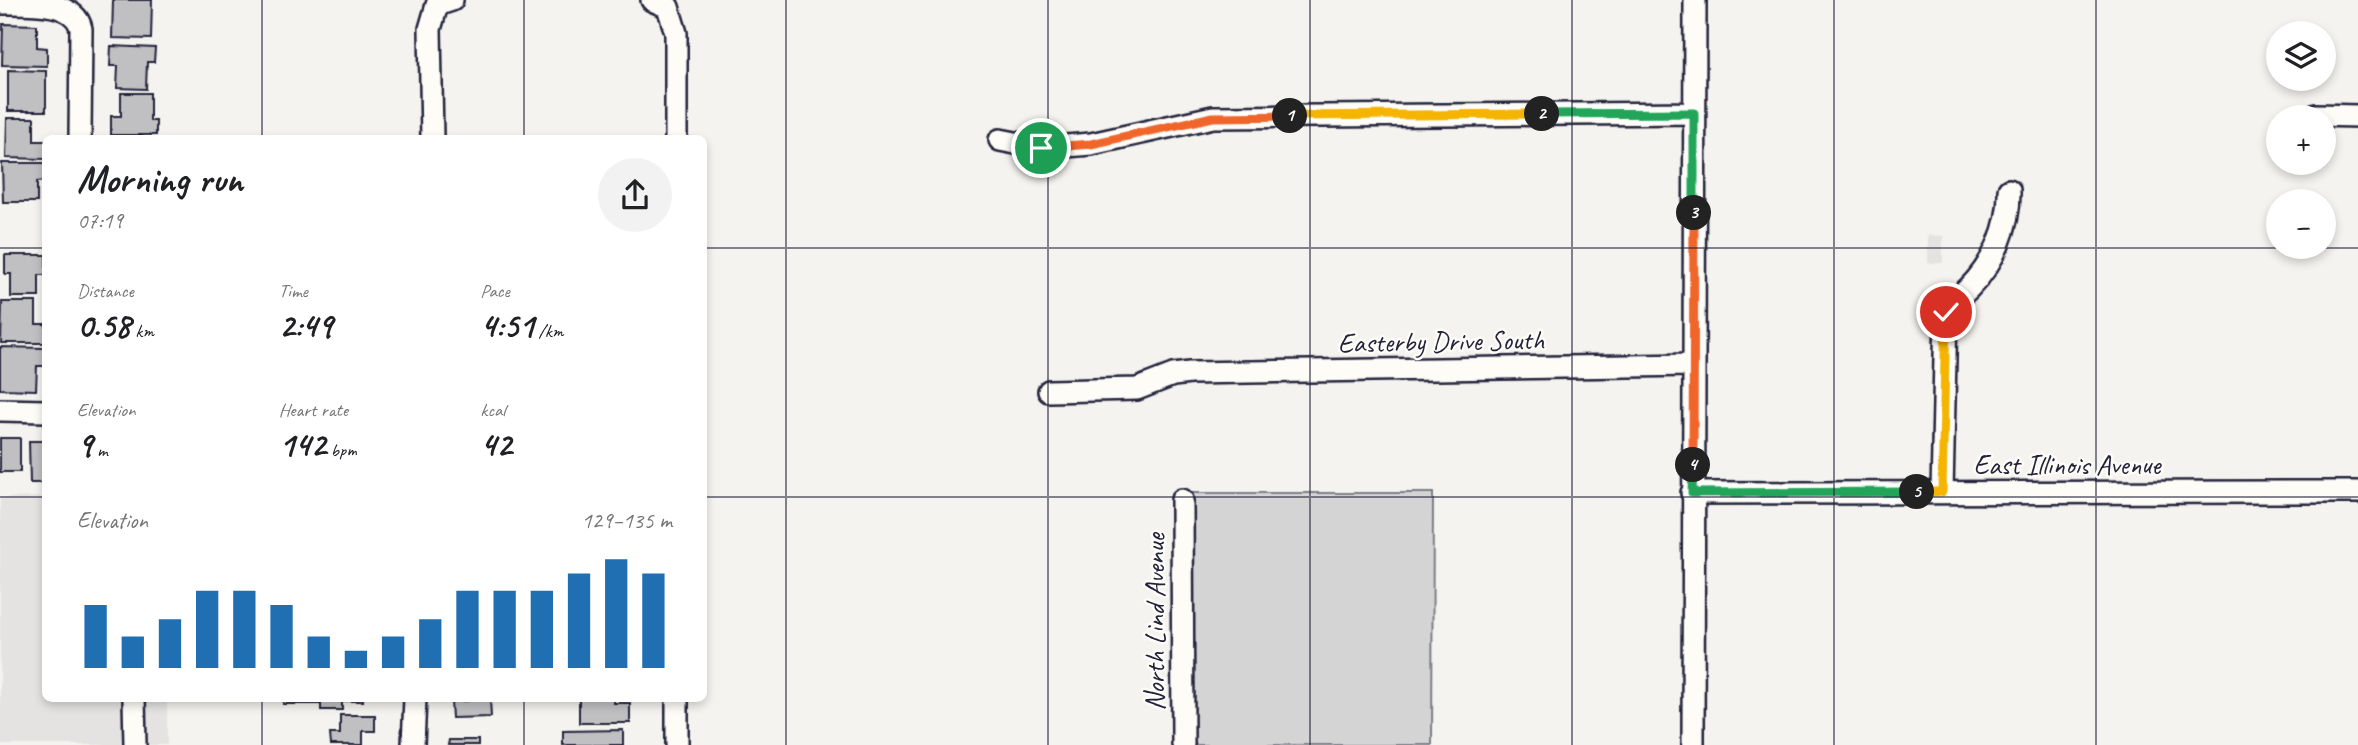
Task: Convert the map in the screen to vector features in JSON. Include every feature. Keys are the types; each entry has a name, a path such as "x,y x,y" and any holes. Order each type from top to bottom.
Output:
{"street":[{"path":"1693,745 1695,0"},
{"path":"0,2 54,3 66,6 80,21 80,135"},
{"path":"432,135 430,29 445,3"},
{"path":"660,4 676,33 676,135"},
{"path":"1000,140 1041,148 1091,144 1213,117 1694,113"},
{"path":"2336,115 2358,116"},
{"path":"1942,492 1946,312 1950,304 1970,288 1990,262 2007,222 2009,190"},
{"name":"Easterby Drive South","path":"1049,391 1136,389 1173,375 1190,373 1693,365"},
{"path":"0,410 42,411"},
{"name":"East Illinois Avenue","path":"1692,493 2358,492"},
{"name":"North Lind Avenue","path":"1182,499 1183,745"},
{"path":"134,702 135,745"},
{"path":"413,745 415,702"},
{"path":"677,702 677,745"}],"shaded area":[{"path":"1928,235 1943,236 1943,263 1928,263"},
{"path":"1187,493 1433,493 1432,745 1185,745"},
{"path":"42,497 42,702 167,702 167,745 0,745 0,498"}],"building":[{"path":"113,0 152,0 151,39 112,38"},
{"path":"3,24 37,25 37,47 47,48 47,66 2,65"},
{"path":"111,46 155,48 154,62 147,62 146,89 117,88 118,66 110,66"},
{"path":"8,70 46,71 46,111 8,111"},
{"path":"121,93 150,93 150,121 156,121 156,135 111,135 111,116 121,116"},
{"path":"7,118 34,118 34,141 42,141 42,159 6,158"},
{"path":"2,163 42,163 42,181 37,182 37,202 3,202"},
{"path":"5,255 42,255 39,297 11,297 11,274 5,274"},
{"path":"2,302 36,302 36,324 42,324 42,343 1,343"},
{"path":"0,347 42,348 42,366 37,366 36,390 0,389"},
{"path":"0,438 20,438 20,472 0,472"},
{"path":"29,441 42,441 42,483 30,483"},
{"path":"342,702 342,710 321,710 321,704 283,704"},
{"path":"451,702 490,702 491,717 452,718"},
{"path":"579,702 630,703 630,723 579,723"},
{"path":"340,715 375,715 375,731 363,731 363,745 331,745 330,734 340,734"},
{"path":"623,730 623,745 563,745 563,731"},
{"path":"449,740 478,740 478,745 448,745"}],"route":[{"path":"1041,148 1091,144 1213,117 1694,113 1692,493 1942,492 1946,312"}]}
